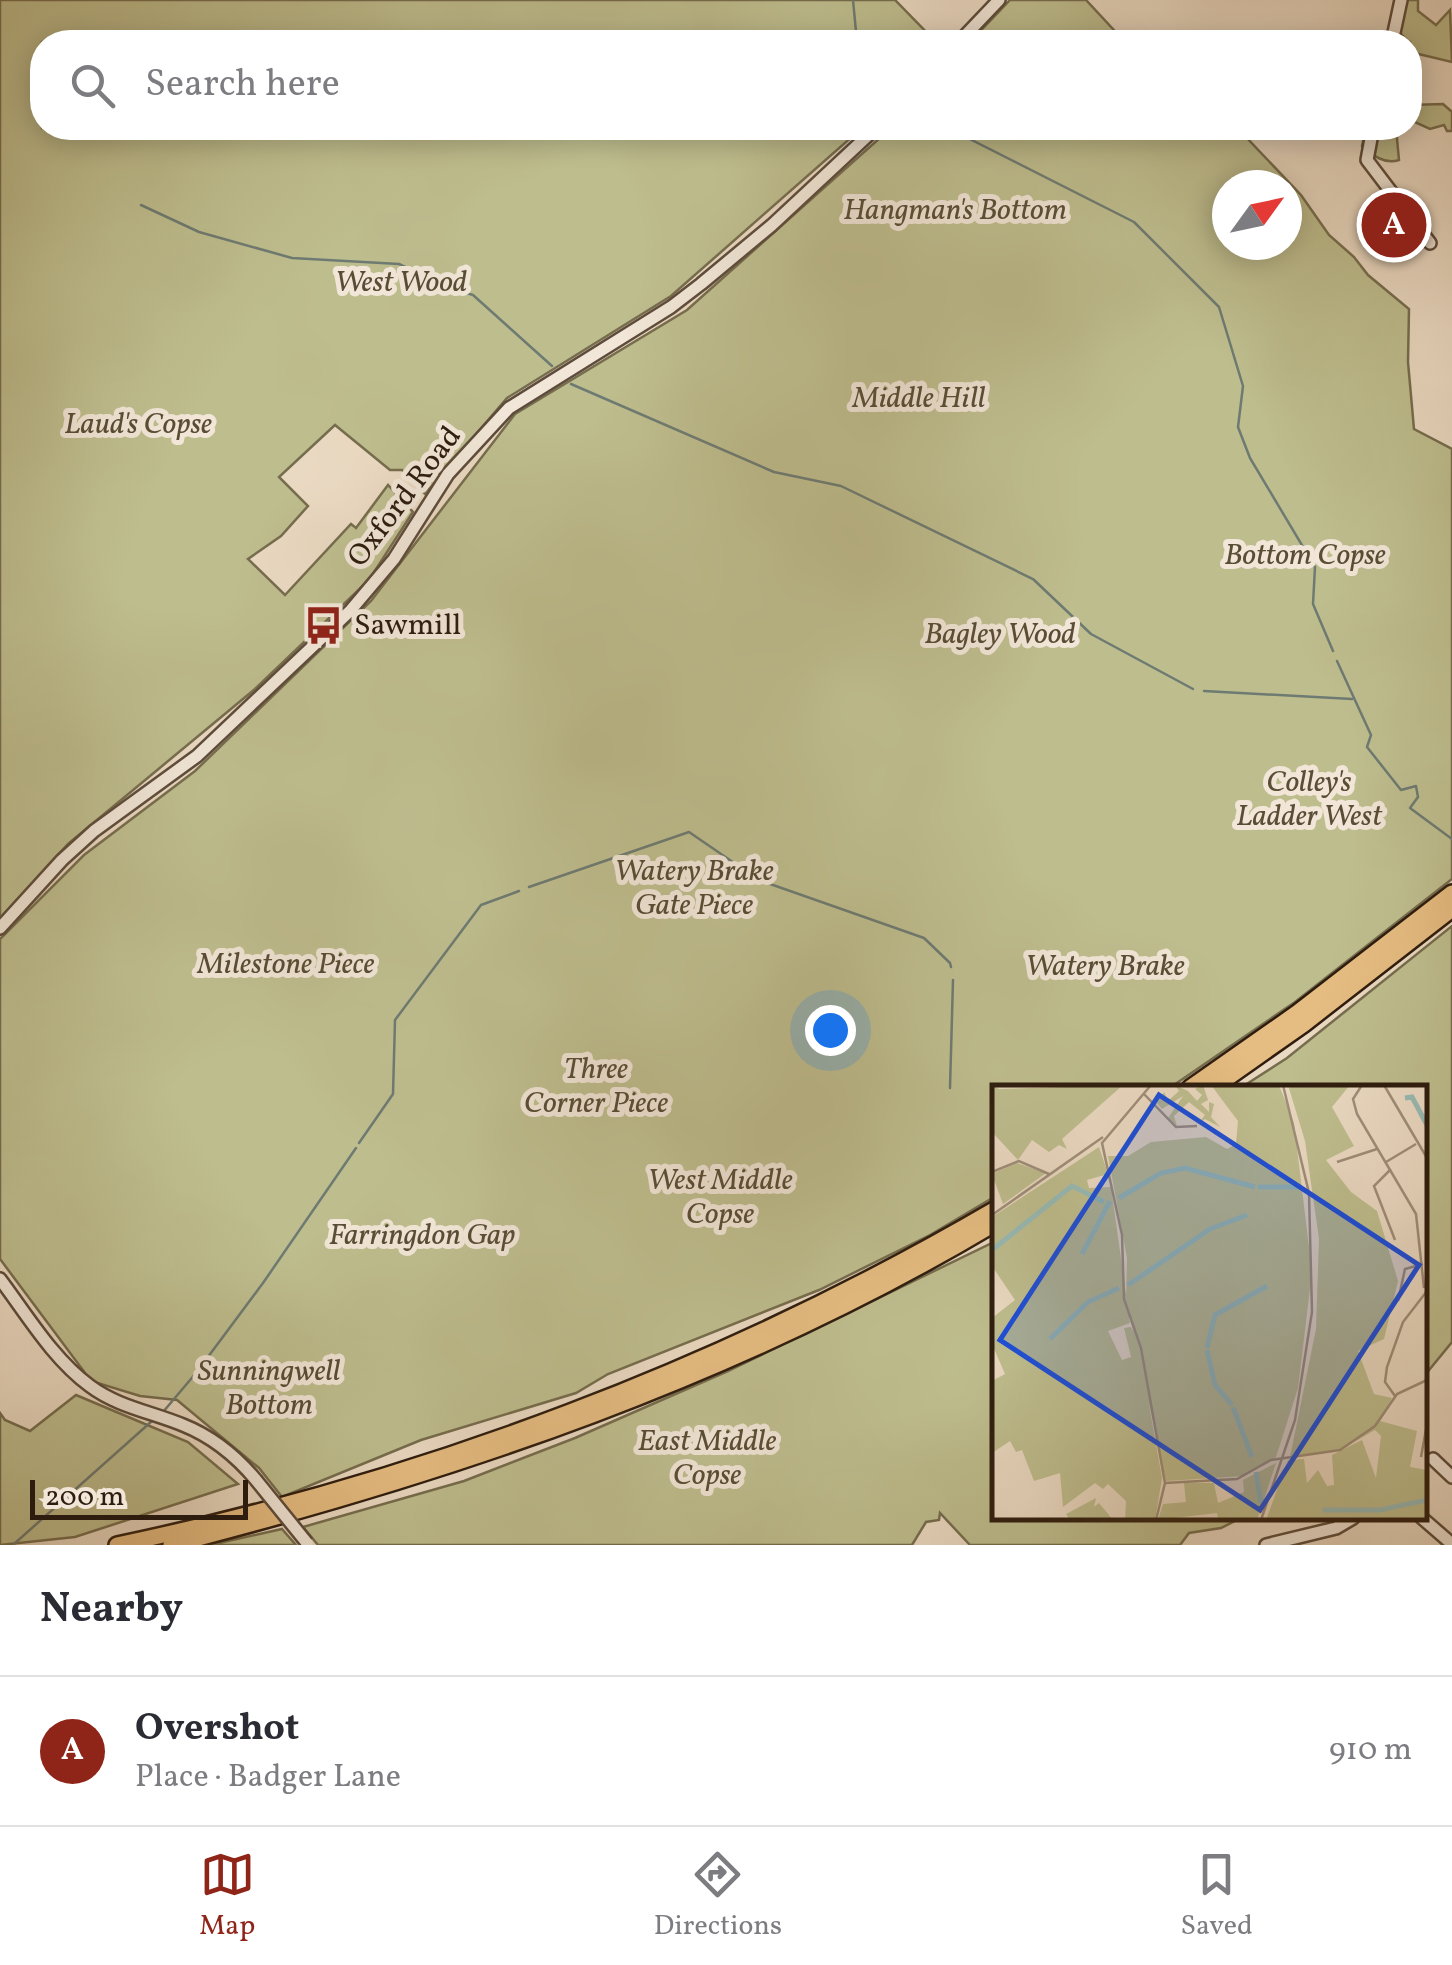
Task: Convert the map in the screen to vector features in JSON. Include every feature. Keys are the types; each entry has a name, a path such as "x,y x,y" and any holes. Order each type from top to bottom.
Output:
{"highway":[{"path":"1194,1085 1312,1002 1452,893"},
{"path":"1216,1085 1304,1024 1452,908"},
{"path":"117,1545 311,1496 468,1448 572,1409 748,1336 917,1253 992,1211"},
{"path":"170,1545 314,1508 474,1459 559,1428 754,1348 992,1225"}],"street":[{"path":"970,30 999,0"},
{"path":"1395,30 1401,0"},
{"name":"Oxford Road","path":"0,928 62,860 197,756 350,611 394,558 448,474 509,408 702,284 863,140"},
{"path":"1371,140 1367,160 1430,243"},
{"path":"0,1279 67,1366 89,1386 110,1399 213,1440 236,1457 308,1544"},
{"path":"1433,1459 1452,1477"},
{"path":"1266,1545 1299,1540 1350,1520"},
{"path":"1424,1520 1452,1544"}],"green space":[{"path":"0,0 895,0 924,30 30,30 30,140 848,140 671,296 507,398 425,494 402,470 390,470 335,425 279,477 308,506 281,536 248,559 285,595 351,524 356,528 388,485 413,512 369,580 255,689 68,844 0,918"},
{"path":"1010,0 1086,0 1114,30 981,30"},
{"path":"1406,0 1418,0 1418,11 1436,25 1450,10 1452,62 1422,55 1422,30 1398,30"},
{"path":"1443,104 1452,112 1452,131 1444,125 1430,129 1422,125 1422,105"},
{"name":"Bagley Wood","path":"878,140 1249,140 1277,170 1212,170 1212,260 1302,260 1302,196 1329,235 1409,309 1408,362 1414,429 1452,449 1452,879 1295,1002 1174,1085 992,1085 992,1198 930,1235 819,1290 608,1374 576,1393 421,1440 282,1497 259,1468 177,1400 140,1396 91,1381 0,1259 0,939 84,855 195,771 371,601 515,414 687,310"},
{"path":"1363,140 1397,140 1399,160 1384,160 1362,146"},
{"path":"1452,926 1452,1342 1427,1373 1427,1085 1245,1085 1287,1058"},
{"name":"East Middle Copse","path":"992,1243 992,1520 1237,1520 1221,1528 1189,1533 1180,1545 970,1545 940,1513 939,1520 926,1522 912,1545 318,1545 303,1527 464,1481 728,1371"},
{"path":"76,1395 188,1442 238,1484 75,1537 0,1545 0,1413 5,1420 30,1431"},
{"path":"282,1529 296,1545 210,1545"}],"waterway":[{"path":"853,0 856,30"},
{"path":"972,140 1134,222 1219,307 1243,386 1238,427 1250,458 1315,567 1313,604 1333,651"},
{"path":"141,205 199,232 292,258 399,264 473,295 552,366"},
{"path":"571,384 774,472 841,486 1033,579 1091,634 1193,689"},
{"path":"1337,661 1371,735 1367,747 1401,790 1416,786 1418,797 1410,808 1452,839"},
{"path":"1204,691 1352,699"},
{"path":"529,887 689,832 759,880 924,938 951,967"},
{"path":"359,1143 393,1094 395,1020 481,905 519,891"},
{"path":"950,1088 953,980"},
{"path":"199,1369 356,1148"},
{"path":"163,1412 196,1373"},
{"path":"14,1544 152,1421"}],"place":[{"name":"Overshot","path":"1394,225"},
{"name":"Sawmill","path":"324,626"}],"park label":[{"name":"Hangman's Bottom","path":"955,211"},
{"name":"West Wood","path":"401,283"},
{"name":"Middle Hill","path":"919,399"},
{"name":"Laud's Copse","path":"138,425"},
{"name":"Bottom Copse","path":"1305,556"},
{"name":"Colley's Ladder West","path":"1309,800"},
{"name":"Watery Brake Gate Piece","path":"694,889"},
{"name":"Milestone Piece","path":"286,965"},
{"name":"Watery Brake","path":"1105,967"},
{"name":"Three Corner Piece","path":"596,1087"},
{"name":"West Middle Copse","path":"720,1198"},
{"name":"Farringdon Gap","path":"422,1236"},
{"name":"Sunningwell Bottom","path":"269,1389"}]}
